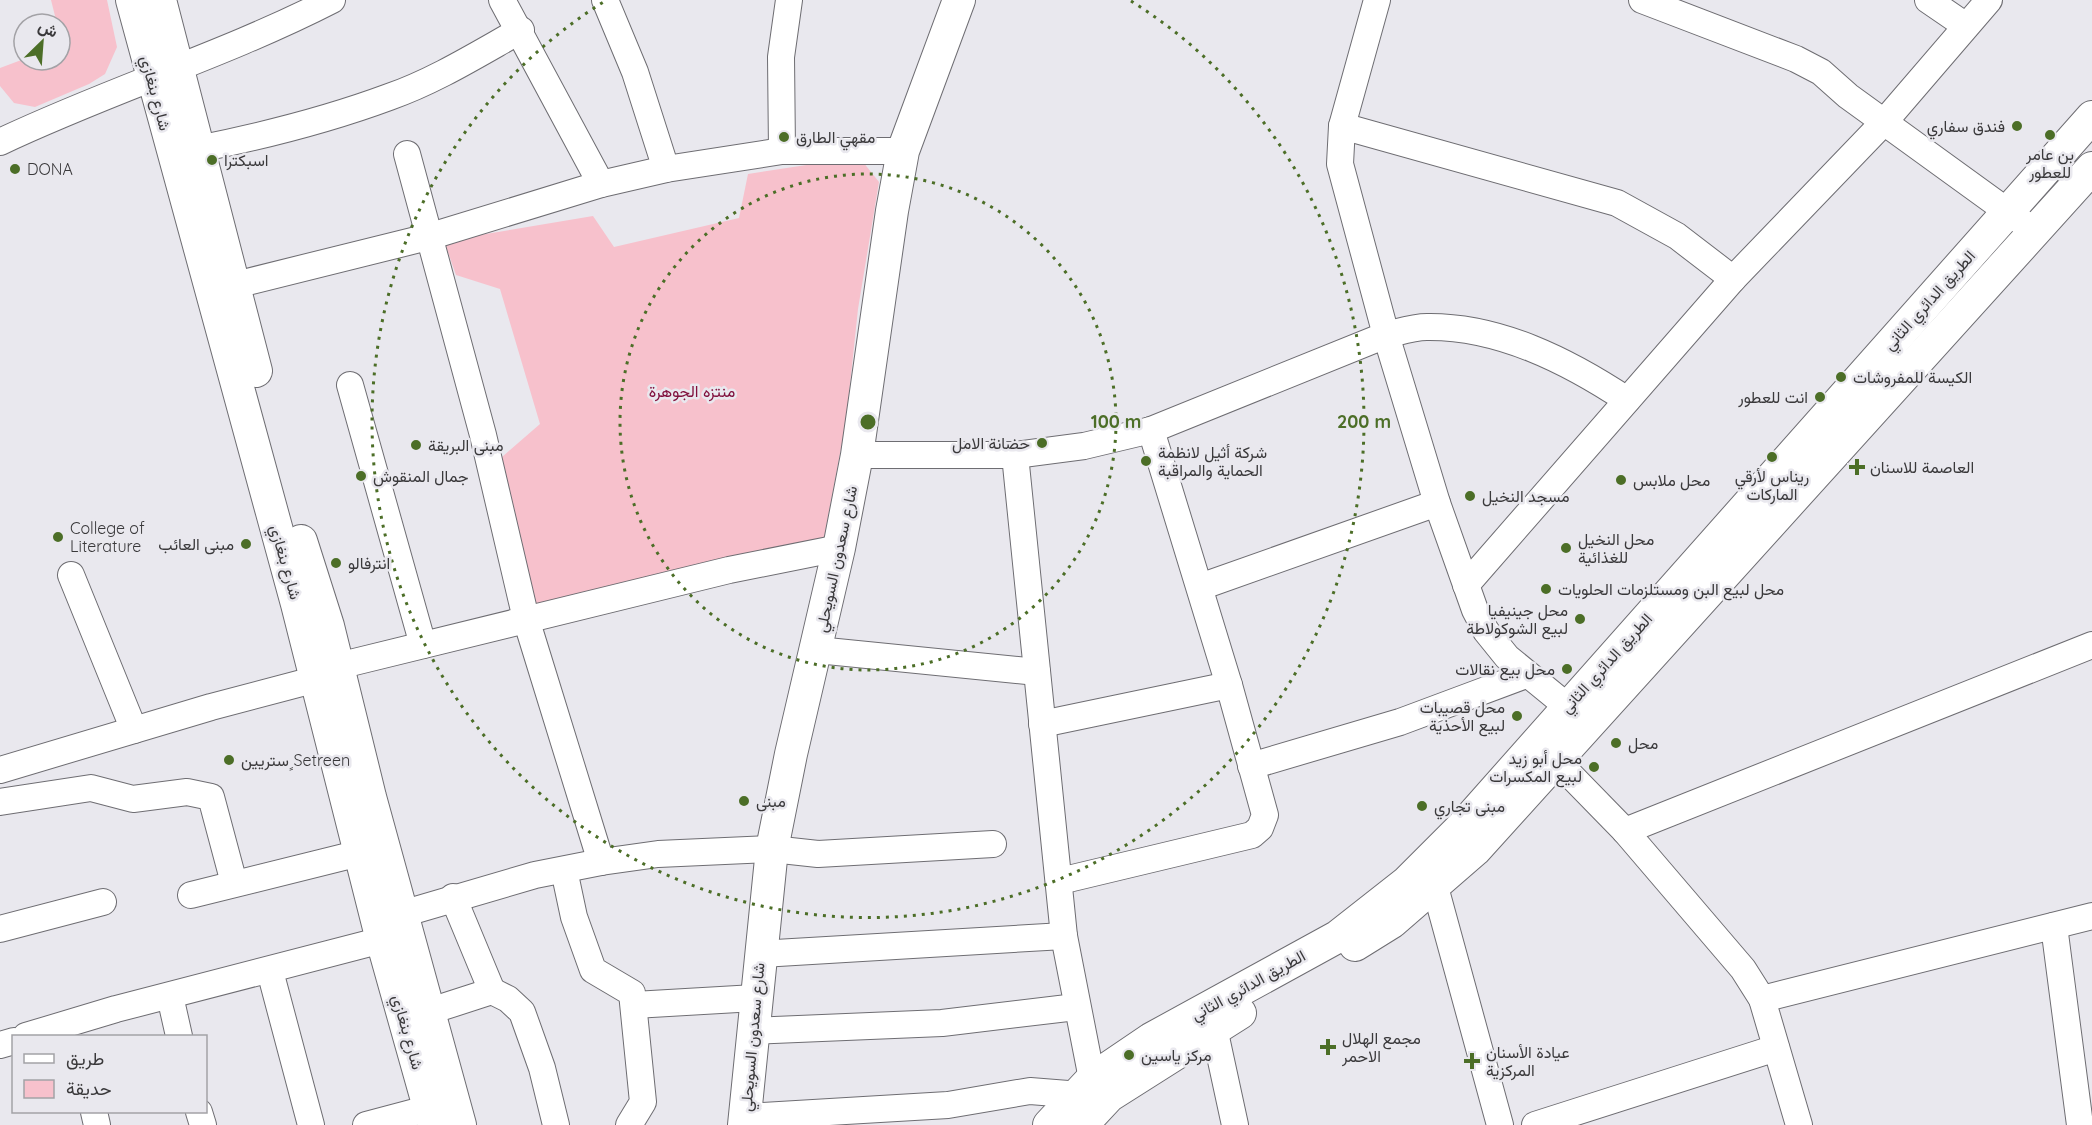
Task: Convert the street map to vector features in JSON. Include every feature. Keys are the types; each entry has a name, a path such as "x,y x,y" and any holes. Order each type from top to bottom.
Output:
{"main road":[{"name":"شارع بنغازي","path":"132,0 198,149 235,285 284,477 327,672 360,853 432,1117"},
{"name":"شارع بنغازي","path":"160,0 164,72 239,386 402,914 460,1125"},
{"name":"شارع سعدون السويحلي","path":"744,1121 751,1031 772,849 791,754 817,650 857,455 874,326 903,151 959,0"},
{"name":"الطريق الدائري الثاني","path":"1049,1125 1109,1096 1214,1028 1310,974 1392,922 1475,850 1546,751 1568,707 2092,117"},
{"name":"الطريق الدائري الثاني","path":"1084,1110 1151,1039 1337,936 1407,882 1462,827 1546,751 2092,168"}],"street":[{"path":"0,142 164,72 302,7 332,0"},
{"path":"502,0 521,30 601,184"},
{"path":"605,0 635,72 666,169"},
{"path":"782,151 781,57 789,0"},
{"path":"1377,0 1342,126 1340,164 1386,335 1437,503 1485,631 1526,675 1568,707"},
{"path":"1642,0 1796,59 1821,72 1848,96 2033,230"},
{"path":"1928,0 1966,26"},
{"path":"1466,585 1733,279 1885,121 1989,0"},
{"path":"198,149 318,120 390,97 443,73 521,30"},
{"path":"1342,126 1617,203 1677,236 1733,279"},
{"path":"235,285 429,237 601,184 666,169 782,151 903,151"},
{"path":"407,154 483,435 526,619 601,862"},
{"path":"857,455 1015,455 1083,447 1151,430 1386,335 1424,327 1457,330 1505,340 1567,363 1627,400"},
{"path":"350,385 423,645"},
{"path":"1060,881 1252,835 1260,828 1265,815 1200,587 1151,430"},
{"path":"1015,455 1064,936 1076,1007 1084,1110"},
{"path":"1200,587 1437,503"},
{"path":"0,770 423,645 729,570 839,548"},
{"path":"71,574 134,730"},
{"path":"1625,831 2092,645"},
{"path":"817,650 1036,672"},
{"path":"1251,766 1400,722 1526,675"},
{"path":"1042,724 1229,685"},
{"path":"1546,751 1625,831 1722,941 1762,999 1799,1125"},
{"path":"0,802 91,788 140,800 179,792 199,792 211,797 234,883"},
{"path":"402,914 453,897 601,862 696,851 772,849 818,854 993,844"},
{"path":"191,895 360,853"},
{"path":"564,870 574,917 590,965 599,975 627,988 632,993 643,1102 630,1125"},
{"path":"1435,887 1500,1125"},
{"path":"453,897 492,991 508,999 522,1012 542,1068 556,1125"},
{"path":"0,929 104,902"},
{"path":"1762,999 2092,916"},
{"path":"2054,926 2084,1123"},
{"path":"759,954 1064,936"},
{"path":"33,1035 74,1029 170,996 382,940"},
{"path":"270,971 311,1125"},
{"path":"430,1011 492,991"},
{"path":"170,996 179,1035"},
{"path":"634,1005 755,998"},
{"path":"751,1031 942,1023 1076,1007"},
{"path":"1214,1028 1235,1125"},
{"path":"1535,1125 1776,1048"},
{"path":"744,1121 948,1105 1030,1091 1049,1091 1084,1110"},
{"path":"366,1125 432,1117"}],"green space":[{"path":"51,0 107,0 117,47 105,74 89,84 35,107 14,103 0,86 0,68 12,64 12,72 72,72 72,12 54,12"},
{"name":"منتزه الجوهرة","path":"859,157 879,182 858,309 846,422 824,538 798,553 538,614 502,457 540,424 500,289 456,275 444,241 593,216 614,247 739,218 748,174"}],"place":[{"name":"فندق سفاري","path":"2017,126"},
{"name":"بن عامر للعطور","path":"2050,135"},
{"name":"مقهي الطارق","path":"784,137"},
{"name":"اسبكترا","path":"212,160"},
{"name":"DONA","path":"15,169"},
{"name":"الكيسة للمفروشات","path":"1841,377"},
{"name":"انت للعطور","path":"1820,397"},
{"name":"حضانة الامل","path":"1042,443"},
{"name":"مبنى البريقة","path":"416,445"},
{"name":"ريناس لأرقي الماركات","path":"1772,457"},
{"name":"شركة أثيل لانظمة الحماية والمراقبة","path":"1146,461"},
{"name":"العاصمة للاسنان","path":"1857,467"},
{"name":"جمال المنقوش","path":"361,476"},
{"name":"محل ملابس","path":"1621,480"},
{"name":"مسجد النخيل","path":"1470,496"},
{"name":"College of Literature","path":"58,537"},
{"name":"مبنى العائب","path":"246,544"},
{"name":"محل النخيل للغذائية","path":"1566,548"},
{"name":"انترفالو","path":"336,563"},
{"name":"محل لبيع البن ومستلزمات الحلويات","path":"1546,589"},
{"name":"محل جينيفيا لبيع الشوكولاطة","path":"1580,619"},
{"name":"محل بيع نقالات","path":"1567,669"},
{"name":"محل قصيبات لبيع الأحذية","path":"1517,716"},
{"name":"محل","path":"1616,743"},
{"name":"ستريين ٍSetreen","path":"229,760"},
{"name":"محل أبو زيد لبيع المكسرات","path":"1594,767"},
{"name":"مبنى","path":"744,801"},
{"name":"مبنى تجاري","path":"1422,806"},
{"name":"مجمع الهلال الاحمر","path":"1328,1047"},
{"name":"مركز ياسين","path":"1129,1055"},
{"name":"عيادة الأسنان المركزية","path":"1472,1061"}]}
